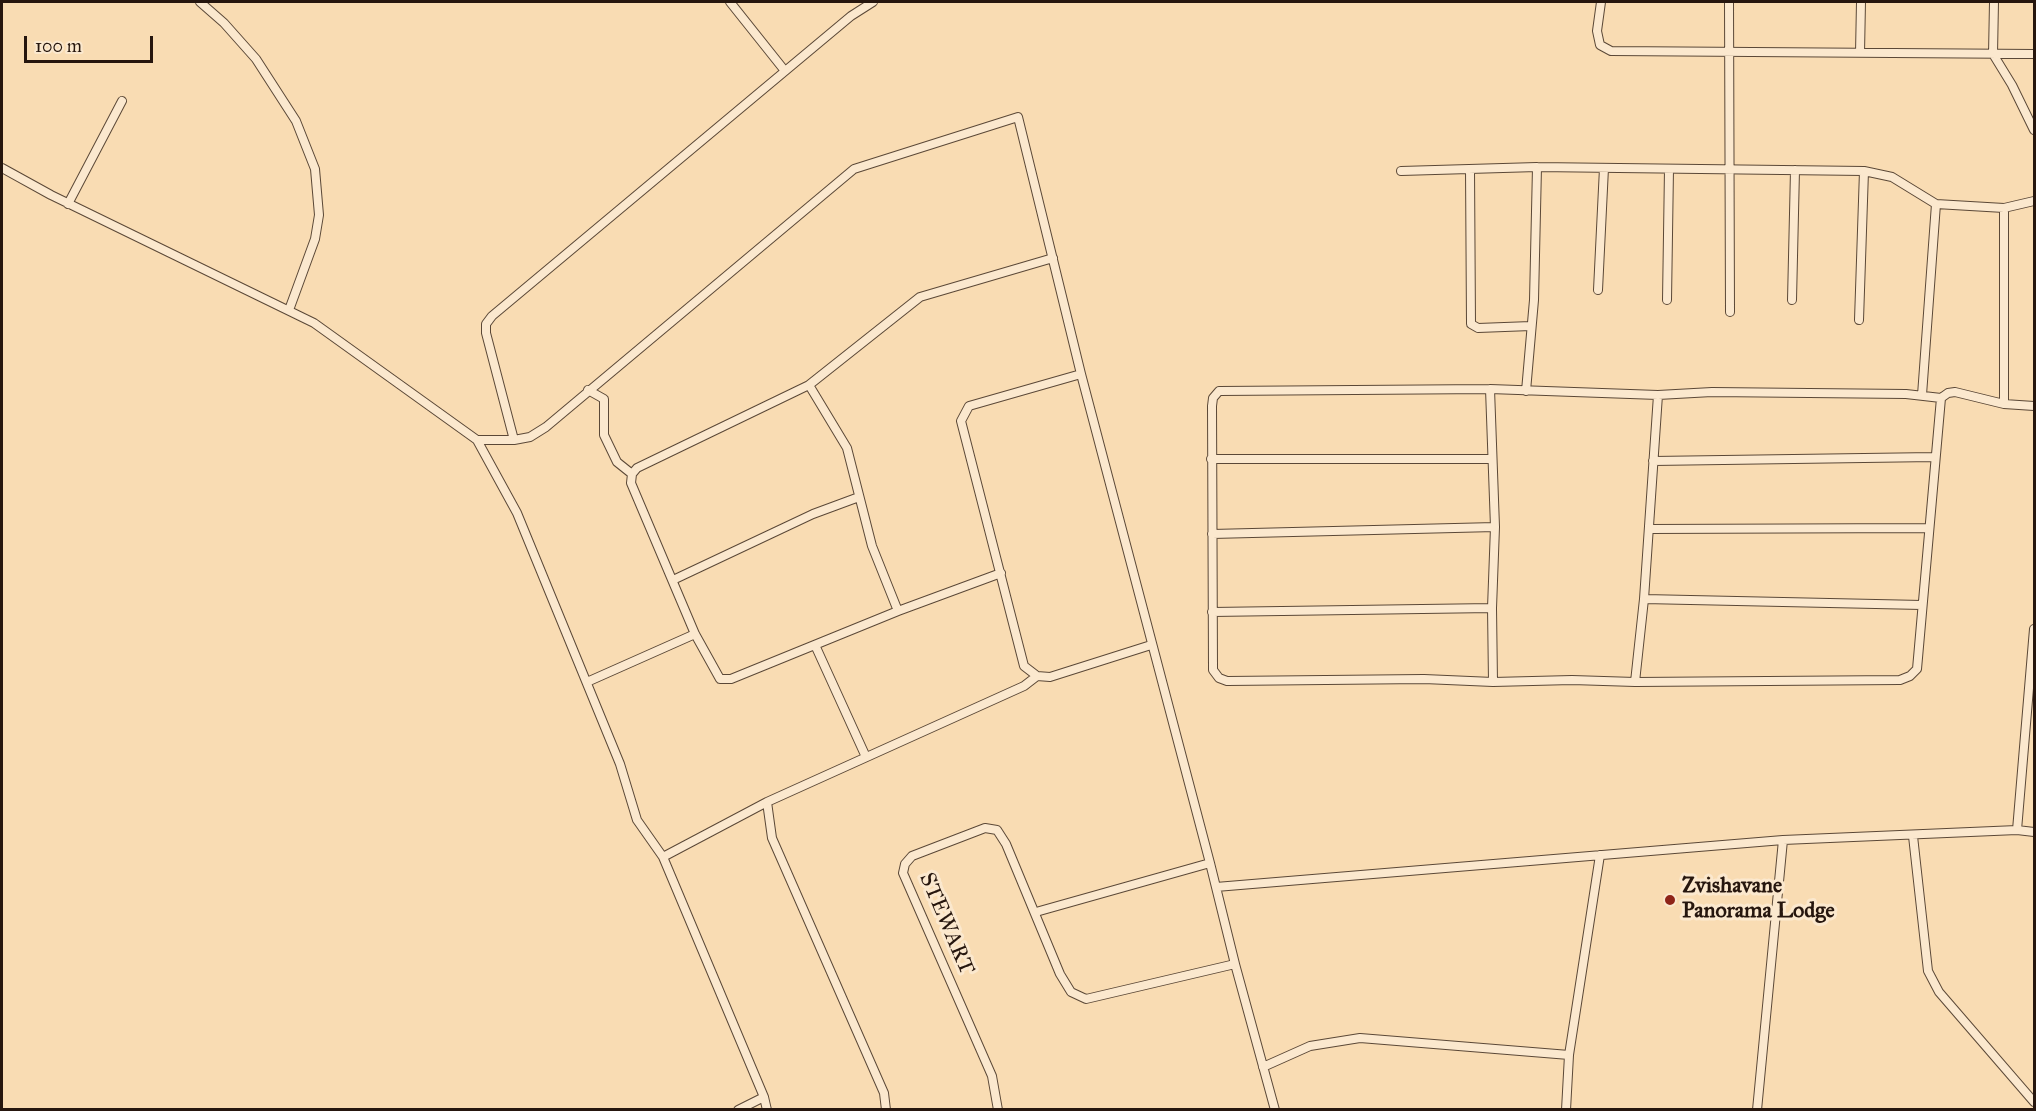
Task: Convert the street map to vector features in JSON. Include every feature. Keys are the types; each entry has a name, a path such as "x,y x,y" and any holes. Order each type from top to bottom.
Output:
{"street":[{"path":"200,2 224,22 256,59 296,121 315,169 319,214 315,238 289,310"},
{"path":"730,2 785,71"},
{"path":"514,440 486,333 486,324 492,316 851,16 873,2"},
{"path":"1601,2 1597,31 1600,45 1611,51 2034,54"},
{"path":"1729,2 1730,312"},
{"path":"1860,53 1861,2"},
{"path":"1994,2 1994,54 2034,130"},
{"path":"68,204 122,101"},
{"path":"477,440 514,440 530,437 546,427 854,170 1018,117 1151,645 1275,1110"},
{"path":"1526,391 1534,300 1537,167"},
{"path":"1401,171 1537,167 1864,171 1892,177 1936,204 2004,208 2034,201"},
{"path":"2,168 68,204 314,323 477,440 517,513 620,764 637,820 663,857 764,1097 767,1110"},
{"path":"1598,290 1604,168"},
{"path":"1470,169 1471,324 1479,328 1531,326"},
{"path":"1667,300 1669,169"},
{"path":"1792,300 1795,170"},
{"path":"1859,320 1864,171"},
{"path":"1922,395 1936,204"},
{"path":"2004,208 2004,404"},
{"path":"1001,573 898,611 731,679 720,679 695,634 631,483 632,474 637,468 809,385 920,297 1053,258"},
{"path":"1081,374 969,406 961,421 1024,666 1037,675 1050,677 1151,645"},
{"path":"809,385 847,448 872,546 898,611"},
{"path":"1941,398 1917,669 1910,676 1900,680 1227,681 1219,678 1213,670 1212,406 1213,398 1219,391 1490,389 1658,395 1712,392 1922,395 1941,398 1948,393 1955,392 2004,404 2034,406"},
{"path":"1490,389 1495,527 1492,608 1493,682"},
{"path":"588,390 604,399 604,435 617,462 632,474"},
{"path":"1635,682 1644,599 1658,395"},
{"path":"1653,461 1934,457"},
{"path":"1211,459 1492,459"},
{"path":"673,580 813,514 860,497"},
{"path":"1212,534 1495,527"},
{"path":"1649,529 1928,528"},
{"path":"1644,599 1922,605"},
{"path":"1212,612 1492,608"},
{"path":"2017,830 2034,629"},
{"path":"587,682 695,634"},
{"path":"815,645 866,757"},
{"path":"663,857 767,802 1024,686 1037,675"},
{"path":"767,802 772,838 884,1094 886,1110"},
{"name":"STEWART","path":"998,1110 992,1076 903,873 905,864 912,856 985,828 997,830 1006,844 1036,912"},
{"path":"1216,887 1783,840 2017,830 2034,832"},
{"path":"1913,836 1928,971 1939,992 2034,1102"},
{"path":"1756,1110 1783,840"},
{"path":"1566,1110 1569,1055 1600,855"},
{"path":"1210,863 1036,912 1060,974 1071,992 1086,999 1235,964"},
{"path":"1263,1067 1310,1046 1360,1038 1569,1055"},
{"path":"738,1110 764,1097"}],"place":[{"name":"Zvishavane Panorama Lodge","path":"1670,900"}]}
